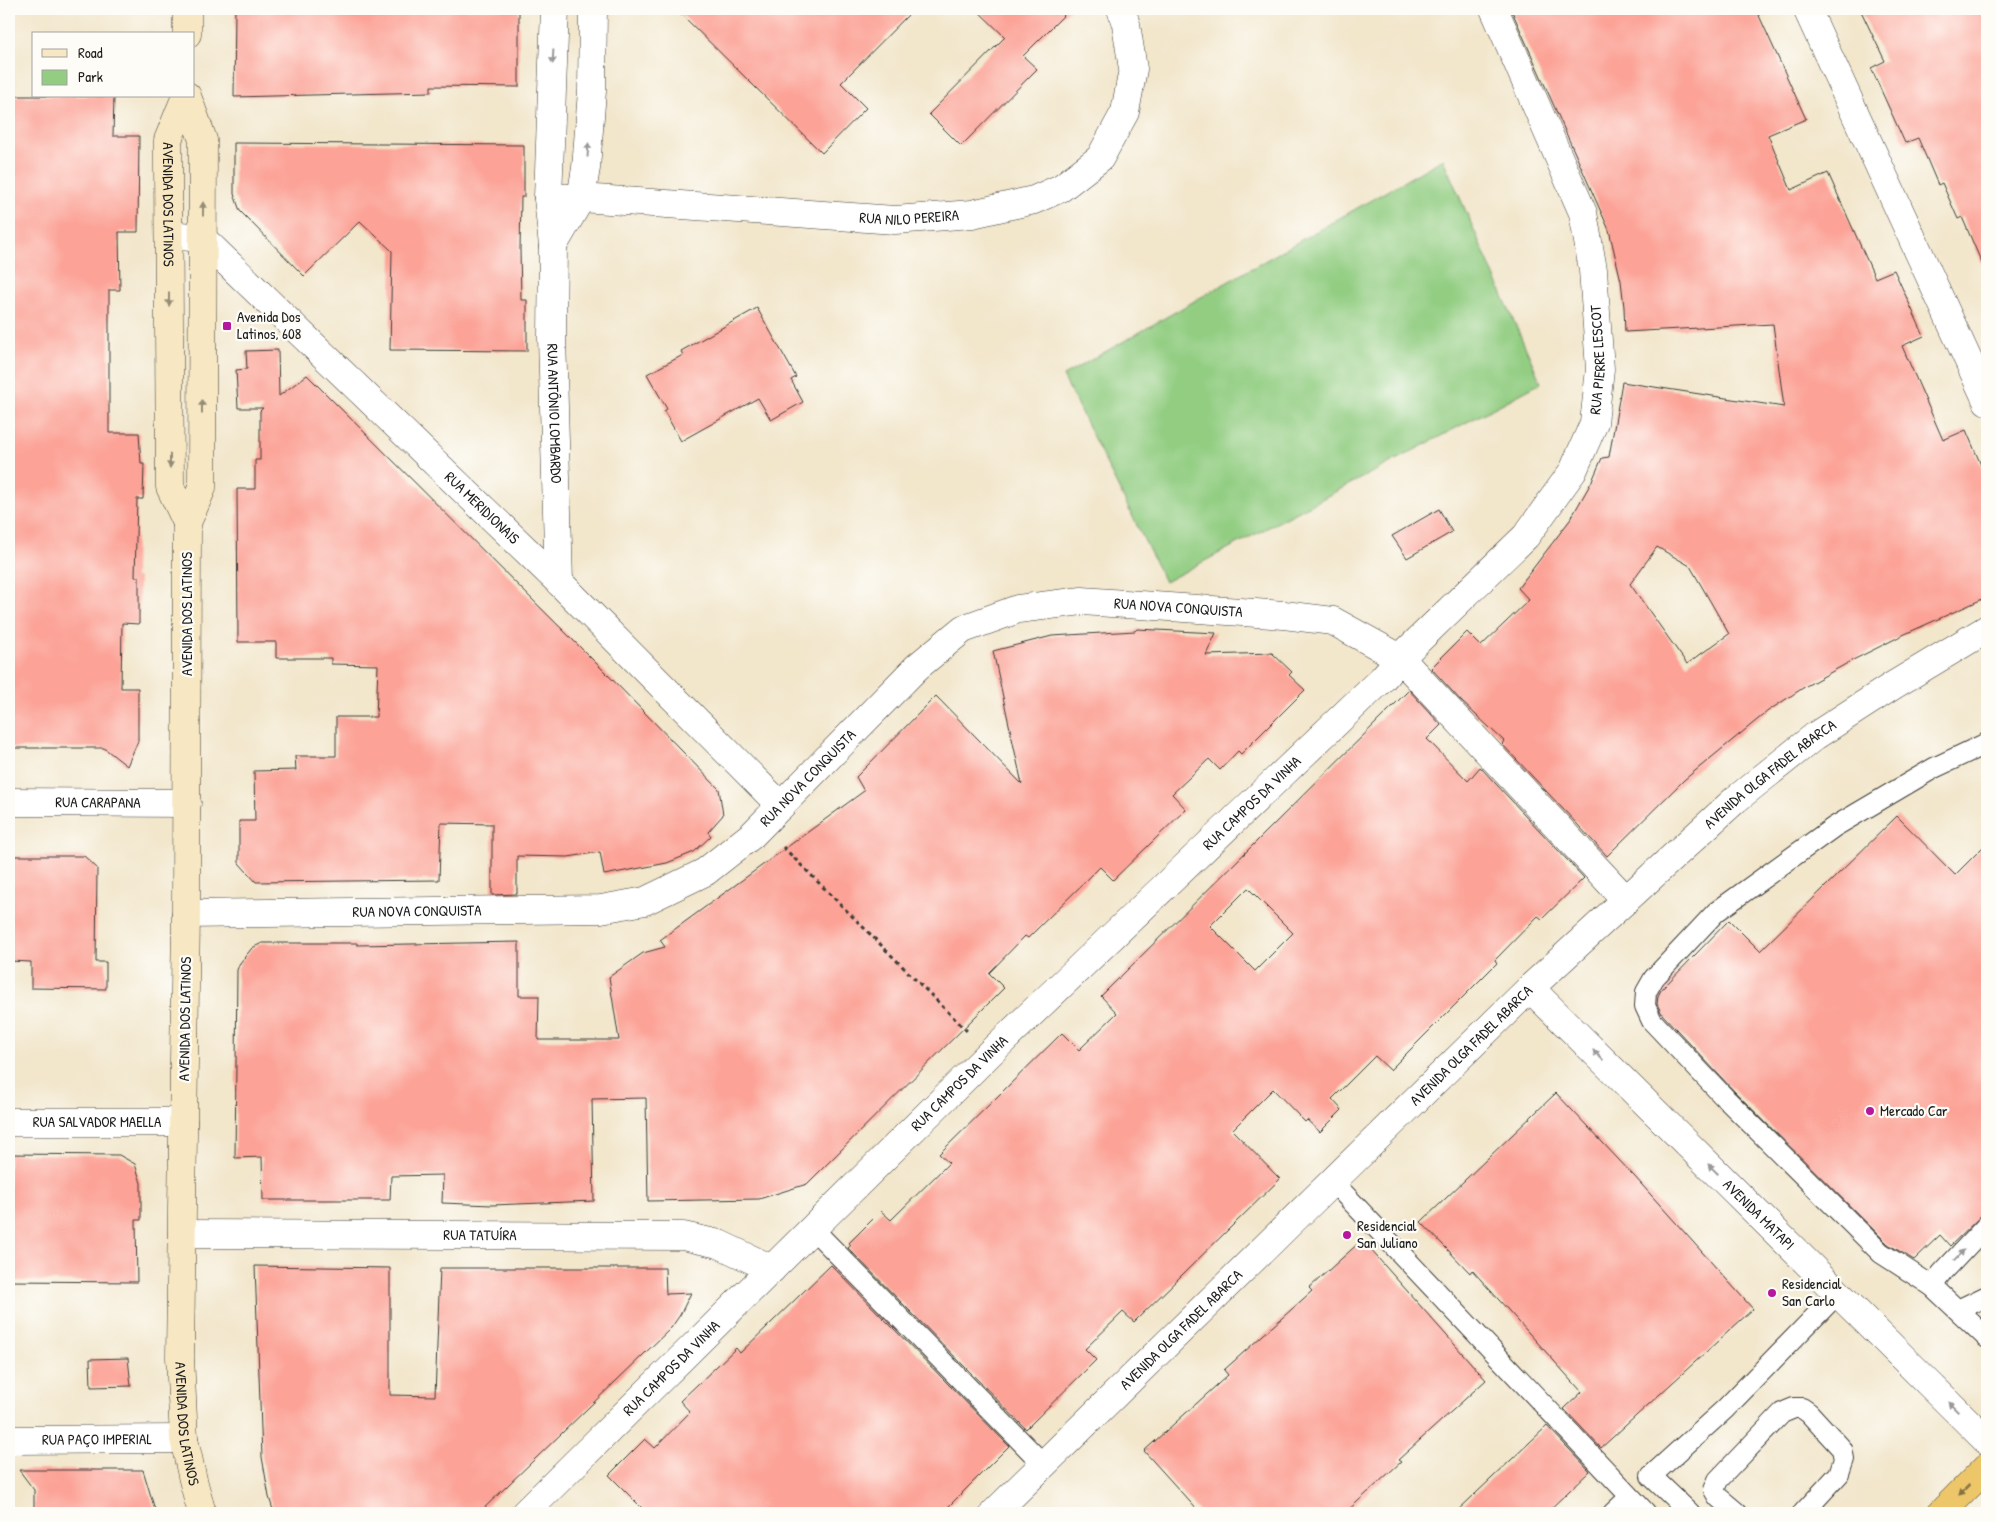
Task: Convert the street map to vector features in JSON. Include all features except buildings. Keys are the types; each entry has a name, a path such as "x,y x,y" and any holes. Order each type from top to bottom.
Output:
{"highway":[{"path":"1941,1513 1987,1467"}],"main road":[{"path":"187,9 187,32"},
{"name":"AVENIDA DOS LATINOS","path":"185,98 168,140 170,487 188,523"},
{"name":"AVENIDA DOS LATINOS","path":"187,98 203,140 202,488 188,523 186,914 180,1357 184,1439 202,1513"}],"street":[{"name":"RUA NILO PEREIRA","path":"548,198 581,198 895,220 972,214 1034,200 1061,188 1100,158 1125,112 1133,68 1126,24 1121,9"},
{"name":"RUA PIERRE LESCOT","path":"1400,658 1526,536 1573,471 1594,423 1600,369 1593,270 1583,213 1494,9"},
{"path":"1807,9 1987,401"},
{"name":"RUA ANTÔNIO LOMBARDO","path":"553,246 581,198 586,168 592,91 593,10"},
{"path":"555,11 593,10"},
{"name":"RUA ANTÔNIO LOMBARDO","path":"555,11 548,198 553,246 552,337 559,582"},
{"path":"169,235 202,238"},
{"name":"RUA MERIDIONAIS","path":"202,238 559,582 781,806"},
{"name":"RUA NOVA CONQUISTA","path":"186,914 601,910 645,901 705,872 752,835 917,667 963,629 1018,609 1082,601 1284,615 1333,621 1400,658 1626,900"},
{"name":"AVENIDA OLGA FADEL ABARCA","path":"1005,1510 1044,1465 1530,988 1735,800 1815,736 1894,685 1987,629"},
{"name":"RUA CAMPOS DA VINHA","path":"525,1513 990,1053 1383,678 1400,658"},
{"name":"RUA CARAPANA","path":"9,802 187,803"},
{"name":"AVENIDA MATAPI","path":"1530,988 1987,1441"},
{"name":"RUA SALVADOR MAELLA","path":"9,1122 183,1122"},
{"name":"RUA TATUÍRA","path":"182,1234 683,1236 719,1244 772,1268"},
{"name":"RUA PAÇO IMPERIAL","path":"9,1440 184,1439"}],"lane":[{"path":"1987,743 1934,768 1834,827 1716,912 1654,978 1646,992 1645,1006 1652,1021 1726,1099 1881,1253 1932,1286 1987,1338"},
{"path":"1333,1182 1646,1513"},
{"path":"1932,1286 1942,1272 1987,1225"},
{"path":"813,1229 1044,1465"},
{"path":"1690,1513 1651,1476 1725,1409 1838,1293"},
{"path":"1958,1310 1987,1296"},
{"path":"1737,1513 1718,1497 1714,1490 1718,1480 1782,1413 1794,1408 1802,1408 1809,1413 1842,1449 1844,1459 1839,1474 1803,1513"},
{"path":"1613,1513 1630,1497"}],"path":[{"path":"762,825 990,1053"}],"green space":[{"path":"1443,159 1541,383 1165,582 1063,376"}],"place":[{"name":"Avenida Dos Latinos, 608","path":"227,326"},
{"name":"Mercado Car","path":"1870,1111"},
{"name":"Residencial San Juliano","path":"1347,1235"},
{"name":"Residencial San Carlo","path":"1772,1293"}]}
